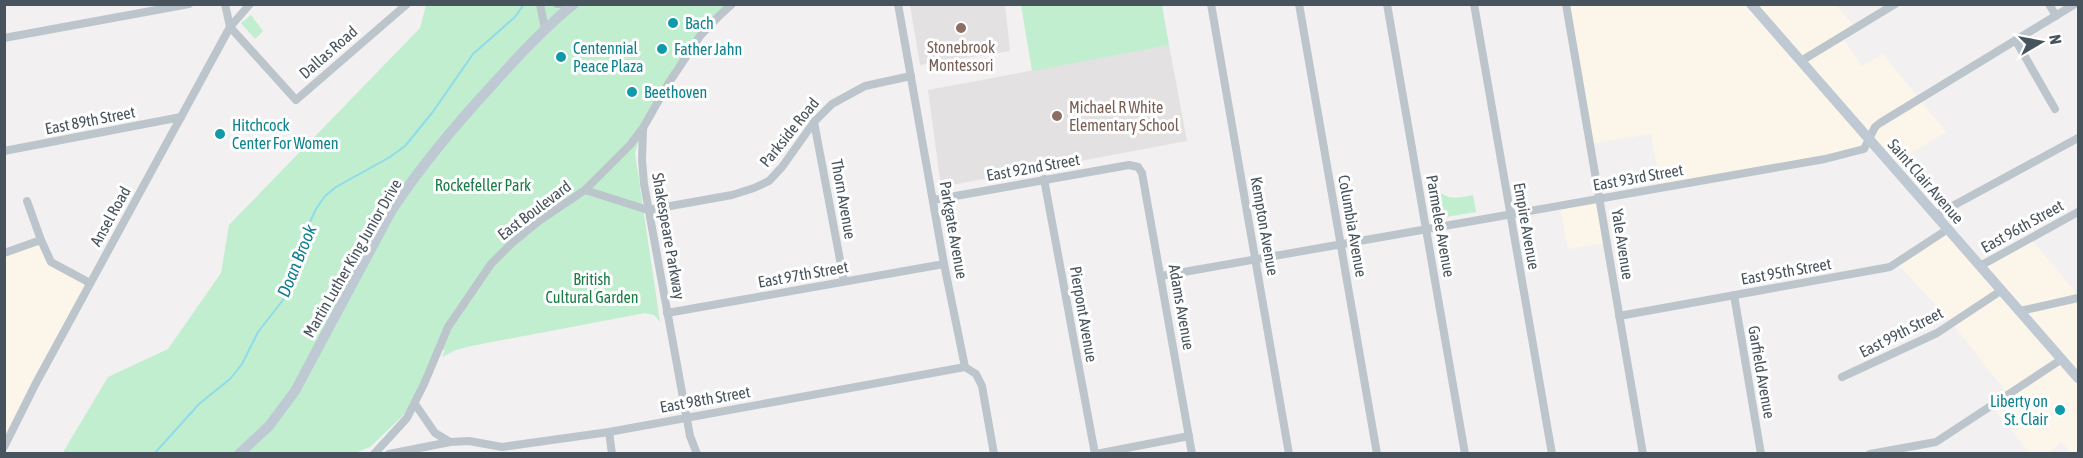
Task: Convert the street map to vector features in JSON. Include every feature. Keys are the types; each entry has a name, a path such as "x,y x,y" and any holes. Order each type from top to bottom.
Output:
{"main road":[{"name":"Martin Luther King Junior Drive","path":"239,453 269,426 295,390 392,210 409,185 469,110 545,29 574,4"},
{"name":"Saint Clair Avenue","path":"1751,4 2079,378"}],"street":[{"path":"4,38 189,4"},
{"path":"225,4 230,27"},
{"name":"Ansel Road","path":"4,447 36,383 230,27 250,4"},
{"name":"Dallas Road","path":"230,27 296,100 407,4"},
{"path":"540,4 545,29"},
{"path":"557,4 568,4"},
{"name":"East Boulevard","path":"374,453 400,428 415,404 448,327 491,264 539,221 585,190 625,151 643,128 668,84 700,36 732,4"},
{"name":"Parkgate Avenue","path":"898,4 944,264 965,367 976,374 982,386 994,453"},
{"name":"Kempton Avenue","path":"1211,4 1289,453"},
{"name":"Columbia Avenue","path":"1299,4 1377,453"},
{"name":"Parmelee Avenue","path":"1387,4 1465,453"},
{"name":"Empire Avenue","path":"1474,4 1552,453"},
{"name":"Yale Avenue","path":"1566,4 1643,453"},
{"path":"1801,61 1895,4"},
{"path":"2049,4 2056,16"},
{"name":"East 93rd Street","path":"1161,276 1825,159 1864,149 1875,127 1880,123 2075,4"},
{"path":"2016,41 2055,109"},
{"name":"Parkside Road","path":"585,190 648,210 732,195 761,185 769,181 782,167 814,122 832,104 851,92 872,84 911,76"},
{"name":"East 89th Street","path":"4,151 181,117"},
{"name":"Thorn Avenue","path":"814,122 844,281"},
{"name":"Shakespeare Parkway","path":"643,128 642,160 648,210 687,417 697,453"},
{"path":"1936,215 2079,138"},
{"name":"East 92nd Street","path":"933,200 1129,165 1138,167"},
{"name":"Adams Avenue","path":"1138,167 1142,173 1192,453"},
{"name":"Pierpont Avenue","path":"1044,179 1095,453"},
{"path":"27,201 51,262 90,283"},
{"name":"East 96th Street","path":"1980,266 2079,212"},
{"name":"East 95th Street","path":"1619,316 1890,267 1948,229"},
{"path":"4,253 41,240"},
{"name":"East 97th Street","path":"667,313 944,264"},
{"name":"East 99th Street","path":"1842,377 1937,333 2002,290"},
{"name":"Garfield Avenue","path":"1734,295 1761,453"},
{"path":"2020,311 2079,298"},
{"path":"1870,453 1936,442 2062,359"},
{"name":"East 98th Street","path":"389,453 450,442 469,441 502,450 965,367"},
{"path":"415,404 435,433 450,442"},
{"path":"609,432 612,453"},
{"path":"1095,453 1189,436"}],"shaded area":[{"path":"1584,4 1836,5 1856,28 1842,37 1862,66 1883,54 1946,132 1891,165 1869,139 1864,149 1661,188 1651,134 1590,144 1566,8"},
{"name":"Stonebrook Montessori","path":"910,5 1005,5 1010,51 920,65"},
{"name":"Michael R White Elementary School","path":"1169,45 1187,141 941,187 928,90"},
{"path":"1600,199 1607,243 1568,249 1560,206"},
{"path":"1948,229 1980,266 2030,238 2078,295 2078,453 2071,453 2061,442 2048,453 2030,453 1991,405 2008,394 1952,323 1897,263"},
{"path":"41,240 51,262 90,283 5,447 5,253"}],"green space":[{"name":"Rockefeller Park","path":"426,5 735,5 695,44 643,128 635,153 660,322 654,315 645,313 471,346 442,357 445,350 438,351 415,404 370,447 355,453 62,454 108,377 168,349 221,273 229,225 420,28"},
{"path":"1021,5 1162,5 1169,45 1032,71"},
{"path":"251,15 263,31 255,39 241,23"},
{"path":"1437,189 1449,197 1473,195 1476,212 1434,219 1429,190"}],"waterway":[{"name":"Doan Brook","path":"154,454 199,404 230,379 242,364 258,332 283,300 297,250 316,209 325,196 336,187 405,146 432,113 473,54 515,17 524,4"}],"place":[{"name":"Bach","path":"673,23"},
{"name":"Stonebrook Montessori","path":"961,28"},
{"name":"Father Jahn","path":"662,49"},
{"name":"Centennial Peace Plaza","path":"561,57"},
{"name":"Beethoven","path":"632,92"},
{"name":"Michael R White Elementary School","path":"1057,116"},
{"name":"Hitchcock Center For Women","path":"220,134"},
{"name":"Liberty on St. Clair","path":"2060,410"}],"park label":[{"name":"British Cultural Garden","path":"592,288"}]}
